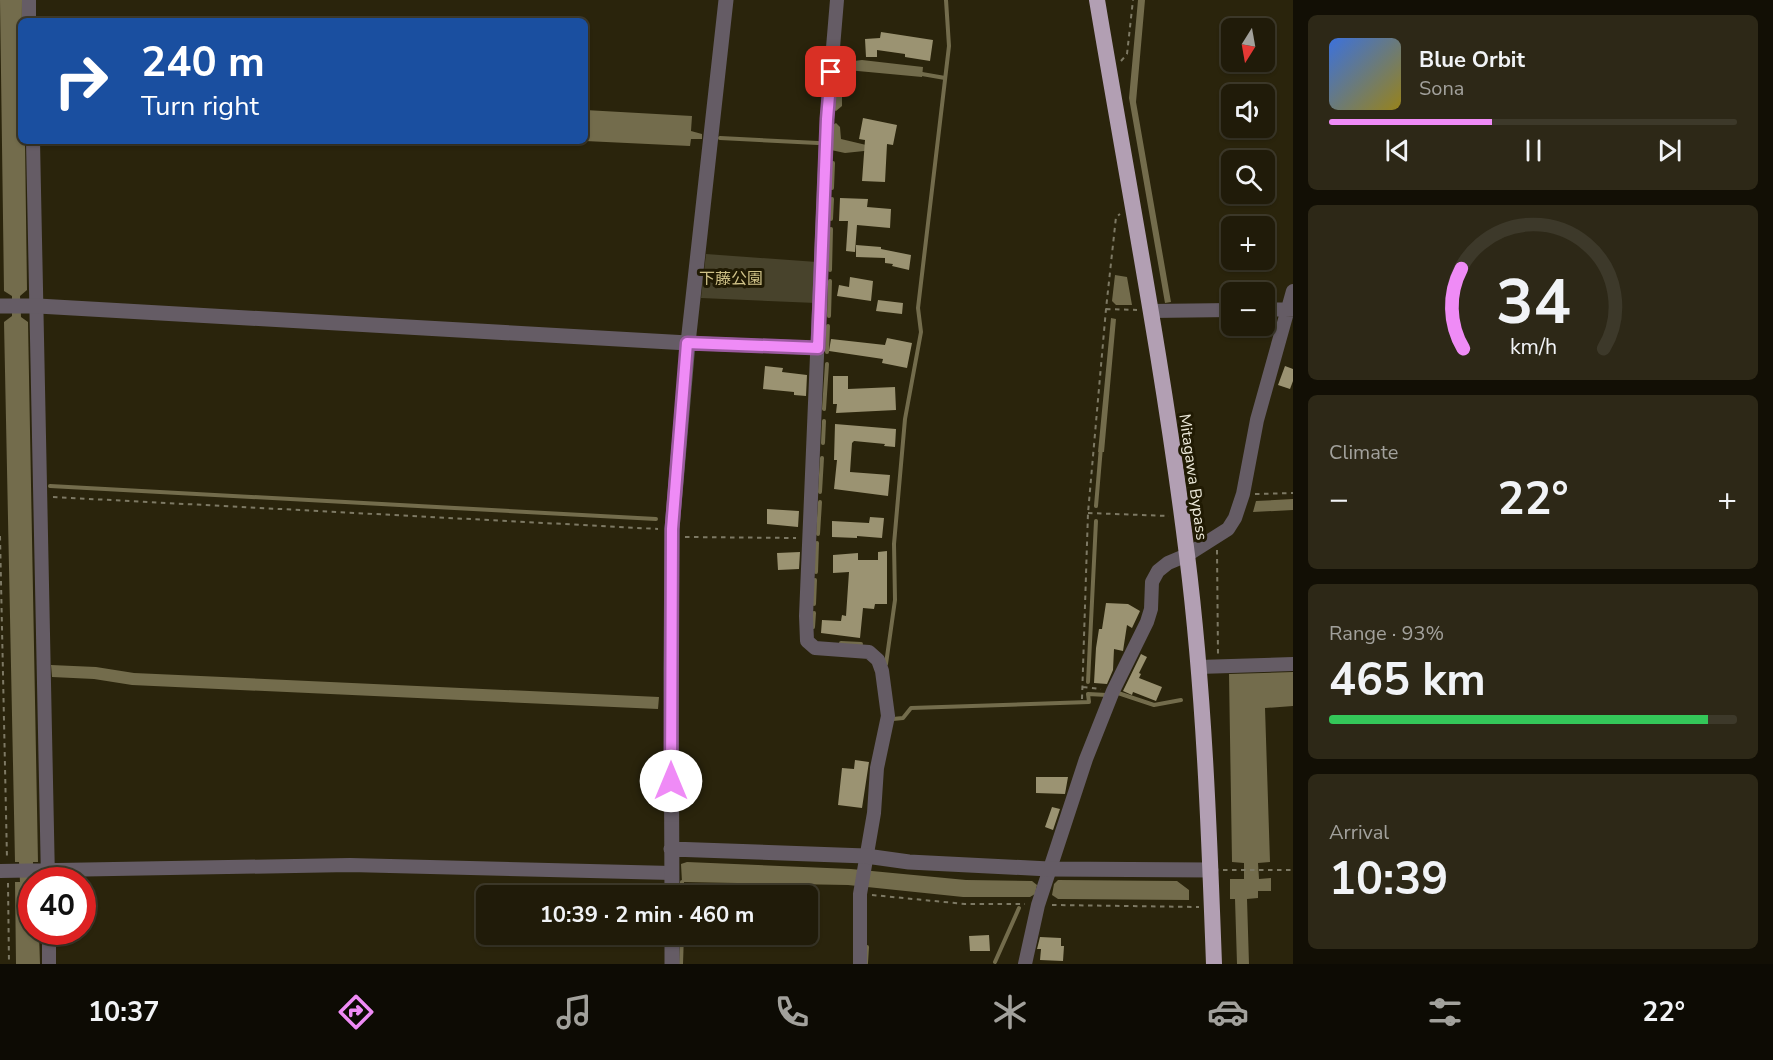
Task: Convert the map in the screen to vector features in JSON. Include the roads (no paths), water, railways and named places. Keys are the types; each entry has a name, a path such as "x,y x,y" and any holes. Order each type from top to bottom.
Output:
{"highway":[{"name":"Mitagawa Bypass","path":"1097,0 1152,311 1187,555 1210,836 1214,964"}],"street":[{"path":"29,0 29,18"},
{"path":"672,885 672,529 687,343 726,0"},
{"path":"837,0 827,119 808,538 807,641 814,648 869,652 878,660 882,671 888,716 877,768 874,813 859,905 862,957 860,964"},
{"path":"33,144 18,306 41,496 44,867"},
{"path":"1025,964 1030,935 1049,869 1086,759 1113,691 1147,622 1151,609 1152,582 1158,571 1168,563 1187,555 1228,529 1235,518 1243,494 1257,420 1291,310 1293,291"},
{"path":"18,306 687,343 818,348"},
{"path":"1152,311 1221,310"},
{"path":"1275,310 1291,310"},
{"path":"1198,668 1293,664"},
{"path":"671,849 1049,869 1211,870"},
{"path":"96,872 350,865 672,873"},
{"path":"49,945 49,964"},
{"path":"672,945 672,964"}],"waterway":[{"path":"886,664 895,600 894,544 905,419 921,332 918,308 949,46 946,0"},
{"path":"922,74 945,78"},
{"path":"720,138 818,143"},
{"path":"832,188 833,163"},
{"path":"831,219 832,199"},
{"path":"830,270 831,229"},
{"path":"829,316 830,281"},
{"path":"827,352 828,326"},
{"path":"824,409 827,364"},
{"path":"823,443 824,421"},
{"path":"1096,506 1101,447"},
{"path":"820,492 822,458"},
{"path":"50,486 656,519"},
{"path":"818,534 820,502"},
{"path":"1088,682 1096,521"},
{"path":"816,572 817,543"},
{"path":"814,604 815,580"},
{"path":"813,627 814,613"},
{"path":"841,643 861,644"},
{"path":"1118,693 1154,705 1181,700"},
{"path":"893,719 903,718 911,708 1089,702 1088,694 1107,695"},
{"path":"995,962 1019,908"},
{"path":"681,964 682,945"},
{"path":"866,963 867,947"}],"park label":[{"name":"下藤公園","path":"731,278"}]}
